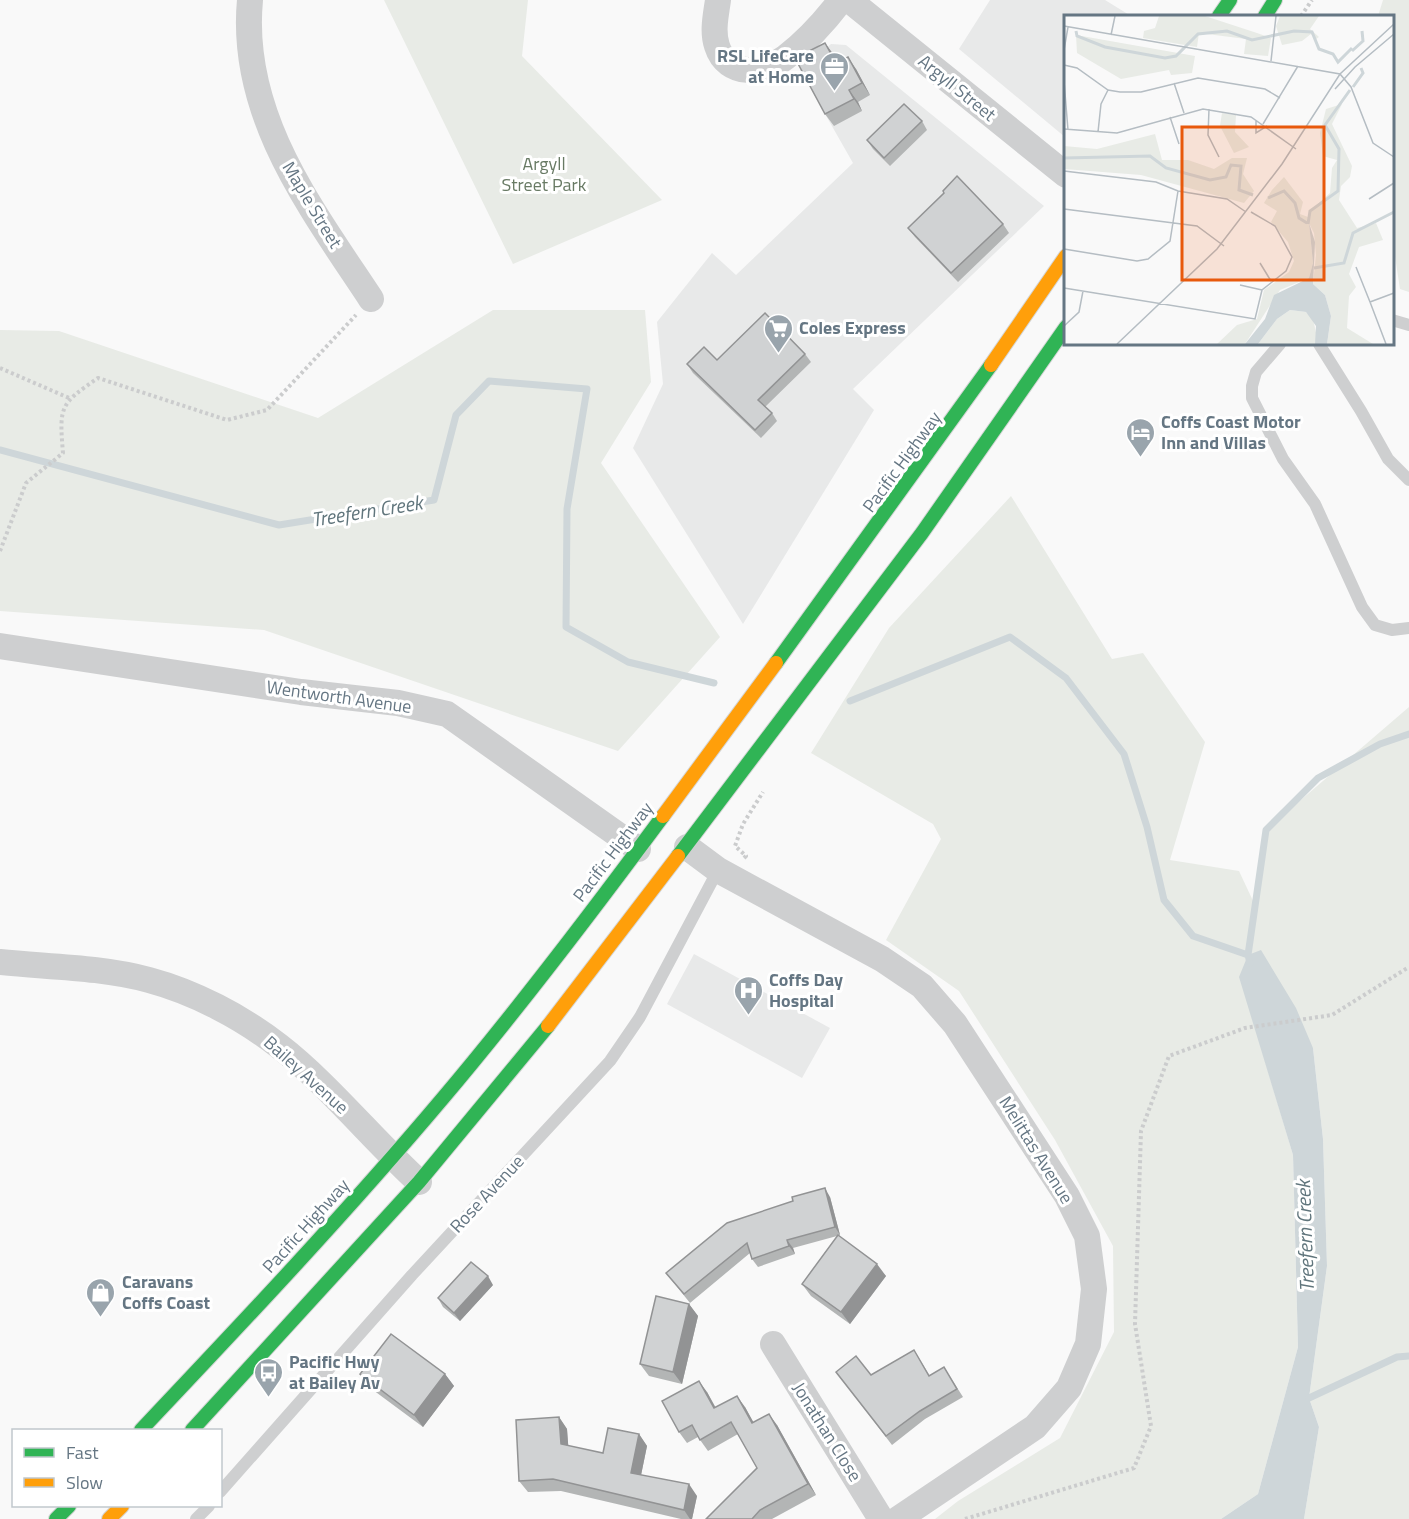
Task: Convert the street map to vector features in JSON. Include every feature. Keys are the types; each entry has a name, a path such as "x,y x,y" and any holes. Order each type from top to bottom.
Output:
{"highway":[{"path":"1220,15 1230,0"},
{"path":"1266,15 1275,0"},
{"name":"Pacific Highway","path":"143,1429 347,1210 484,1050 638,849 879,525 993,366 1064,258"},
{"path":"194,1429 419,1182 575,993 922,533 1064,328"},
{"path":"56,1519 68,1507"},
{"path":"109,1519 121,1507"}],"street":[{"name":"Maple Street","path":"250,0 251,48 266,119 293,180 371,299"},
{"path":"718,0 714,32 718,50 730,66 745,70 759,70 785,58 822,24 841,0"},
{"name":"Argyll Street","path":"849,0 1064,175"},
{"name":"Wentworth Avenue","path":"0,646 301,692 398,703 447,714 638,849"},
{"name":"Melittas Avenue","path":"687,847 718,870 882,959 921,986 956,1024 1067,1196 1087,1236 1094,1288 1088,1344 1069,1388 1035,1427 898,1519"},
{"name":"Bailey Avenue","path":"0,962 150,980 197,998 241,1021 279,1046 419,1182"},
{"name":"Jonathan Close","path":"773,1344 881,1519"}],"lane":[{"path":"1394,321 1409,325"},
{"path":"1279,345 1256,372 1252,386 1252,398 1283,459 1315,504 1362,607 1375,625 1392,630 1409,628"},
{"path":"1320,345 1388,459 1409,480"},
{"name":"Rose Avenue","path":"222,1490 412,1275 610,1061 640,1017 718,870"},
{"path":"196,1519 207,1507"}],"path":[{"path":"1302,15 1312,0"},
{"path":"0,551 26,483 63,453 60,417 69,398 98,378 228,420 267,410 371,299"},
{"path":"0,368 69,398"},
{"path":"965,1519 1134,1468 1150,1426 1136,1324 1140,1131 1169,1056 1245,1028 1332,1015 1409,967"}],"shaded area":[{"path":"990,0 1105,0 1129,15 1064,15 1064,136 959,49"},
{"path":"831,44 846,45 1044,206 853,389 874,410 743,624 633,448 663,384 657,322 712,253 736,275 853,163 800,70"},
{"name":"Coffs Day Hospital","path":"694,954 830,1028 802,1078 667,1004"}],"green space":[{"name":"Argyll Street Park","path":"384,0 528,0 522,56 662,200 513,264"},
{"path":"1383,0 1409,0 1409,292 1400,289 1394,250 1394,15 1378,15"},
{"path":"493,310 645,310 651,382 601,463 720,637 618,751 264,630 0,611 0,330 59,331 318,418"},
{"path":"1011,496 1112,659 1143,653 1205,742 1170,860 1239,871 1254,903 1266,830 1409,707 1409,1519 1304,1519 1319,1427 1309,1398 1327,1266 1323,1139 1313,1048 1240,977 1293,1155 1298,1347 1258,1494 1221,1519 935,1519 958,1501 1060,1438 1114,1332 1113,1246 1055,1140 959,991 886,940 941,839 933,824 811,753 889,628"}],"water":[{"path":"1261,950 1296,1008 1313,1048 1323,1139 1327,1266 1309,1398 1319,1427 1304,1519 1221,1519 1258,1494 1298,1347 1293,1155 1239,977 1248,955"}],"building":[{"path":"825,43 836,63 848,57 862,83 849,90 854,99 825,114 795,58"},
{"path":"904,104 922,121 884,158 867,140"},
{"path":"957,176 1003,224 951,273 908,228 944,193 943,191"},
{"path":"765,313 805,354 758,400 772,413 755,430 687,364 704,347 717,360"},
{"path":"825,1188 835,1227 787,1240 789,1246 752,1259 747,1243 684,1294 666,1273 727,1223 793,1201 792,1197"},
{"path":"838,1235 877,1264 841,1312 802,1284"},
{"path":"471,1262 488,1276 454,1313 438,1298"},
{"path":"656,1296 689,1304 673,1372 640,1364"},
{"path":"391,1334 445,1374 414,1415 360,1374"},
{"path":"914,1350 929,1376 944,1367 957,1389 920,1411 886,1436 836,1372 856,1356 871,1375"},
{"path":"699,1381 714,1408 737,1396 752,1423 769,1414 808,1484 760,1510 752,1519 706,1519 757,1468 731,1422 700,1440 692,1425 679,1432 662,1401"},
{"path":"559,1417 561,1444 603,1453 608,1428 639,1434 631,1473 689,1484 684,1510 553,1479 519,1481 516,1420"}],"waterway":[{"name":"Treefern Creek","path":"0,450 279,525 434,500 456,415 489,381 587,389 567,509 566,627 628,662 714,683"},
{"path":"850,701 1010,637 1066,678 1124,754 1147,827 1164,900 1193,936 1248,955"},
{"path":"1250,963 1248,955 1266,830 1318,778 1380,744 1409,734"},
{"path":"1309,1398 1397,1357 1409,1356"}],"traffic: fast":[{"path":"1220,15 1230,0"},
{"path":"1266,15 1275,0"},
{"path":"678,856 922,533 1064,330"},
{"path":"776,663 991,365"},
{"path":"142,1429 332,1225 443,1098 555,959 663,816"},
{"path":"193,1429 419,1182 548,1026"},
{"path":"56,1519 68,1507"}],"traffic: slow":[{"path":"991,365 1064,259"},
{"path":"663,816 776,663"},
{"path":"548,1026 678,856"},
{"path":"109,1519 121,1507"}],"place":[{"name":"RSL LifeCare at Home","path":"835,92"},
{"name":"Coles Express","path":"778,354"},
{"name":"Coffs Coast Motor Inn and Villas","path":"1140,458"},
{"name":"Coffs Day Hospital","path":"748,1016"},
{"name":"Caravans Coffs Coast","path":"101,1318"},
{"name":"Pacific Hwy at Bailey Av","path":"268,1398"}]}
